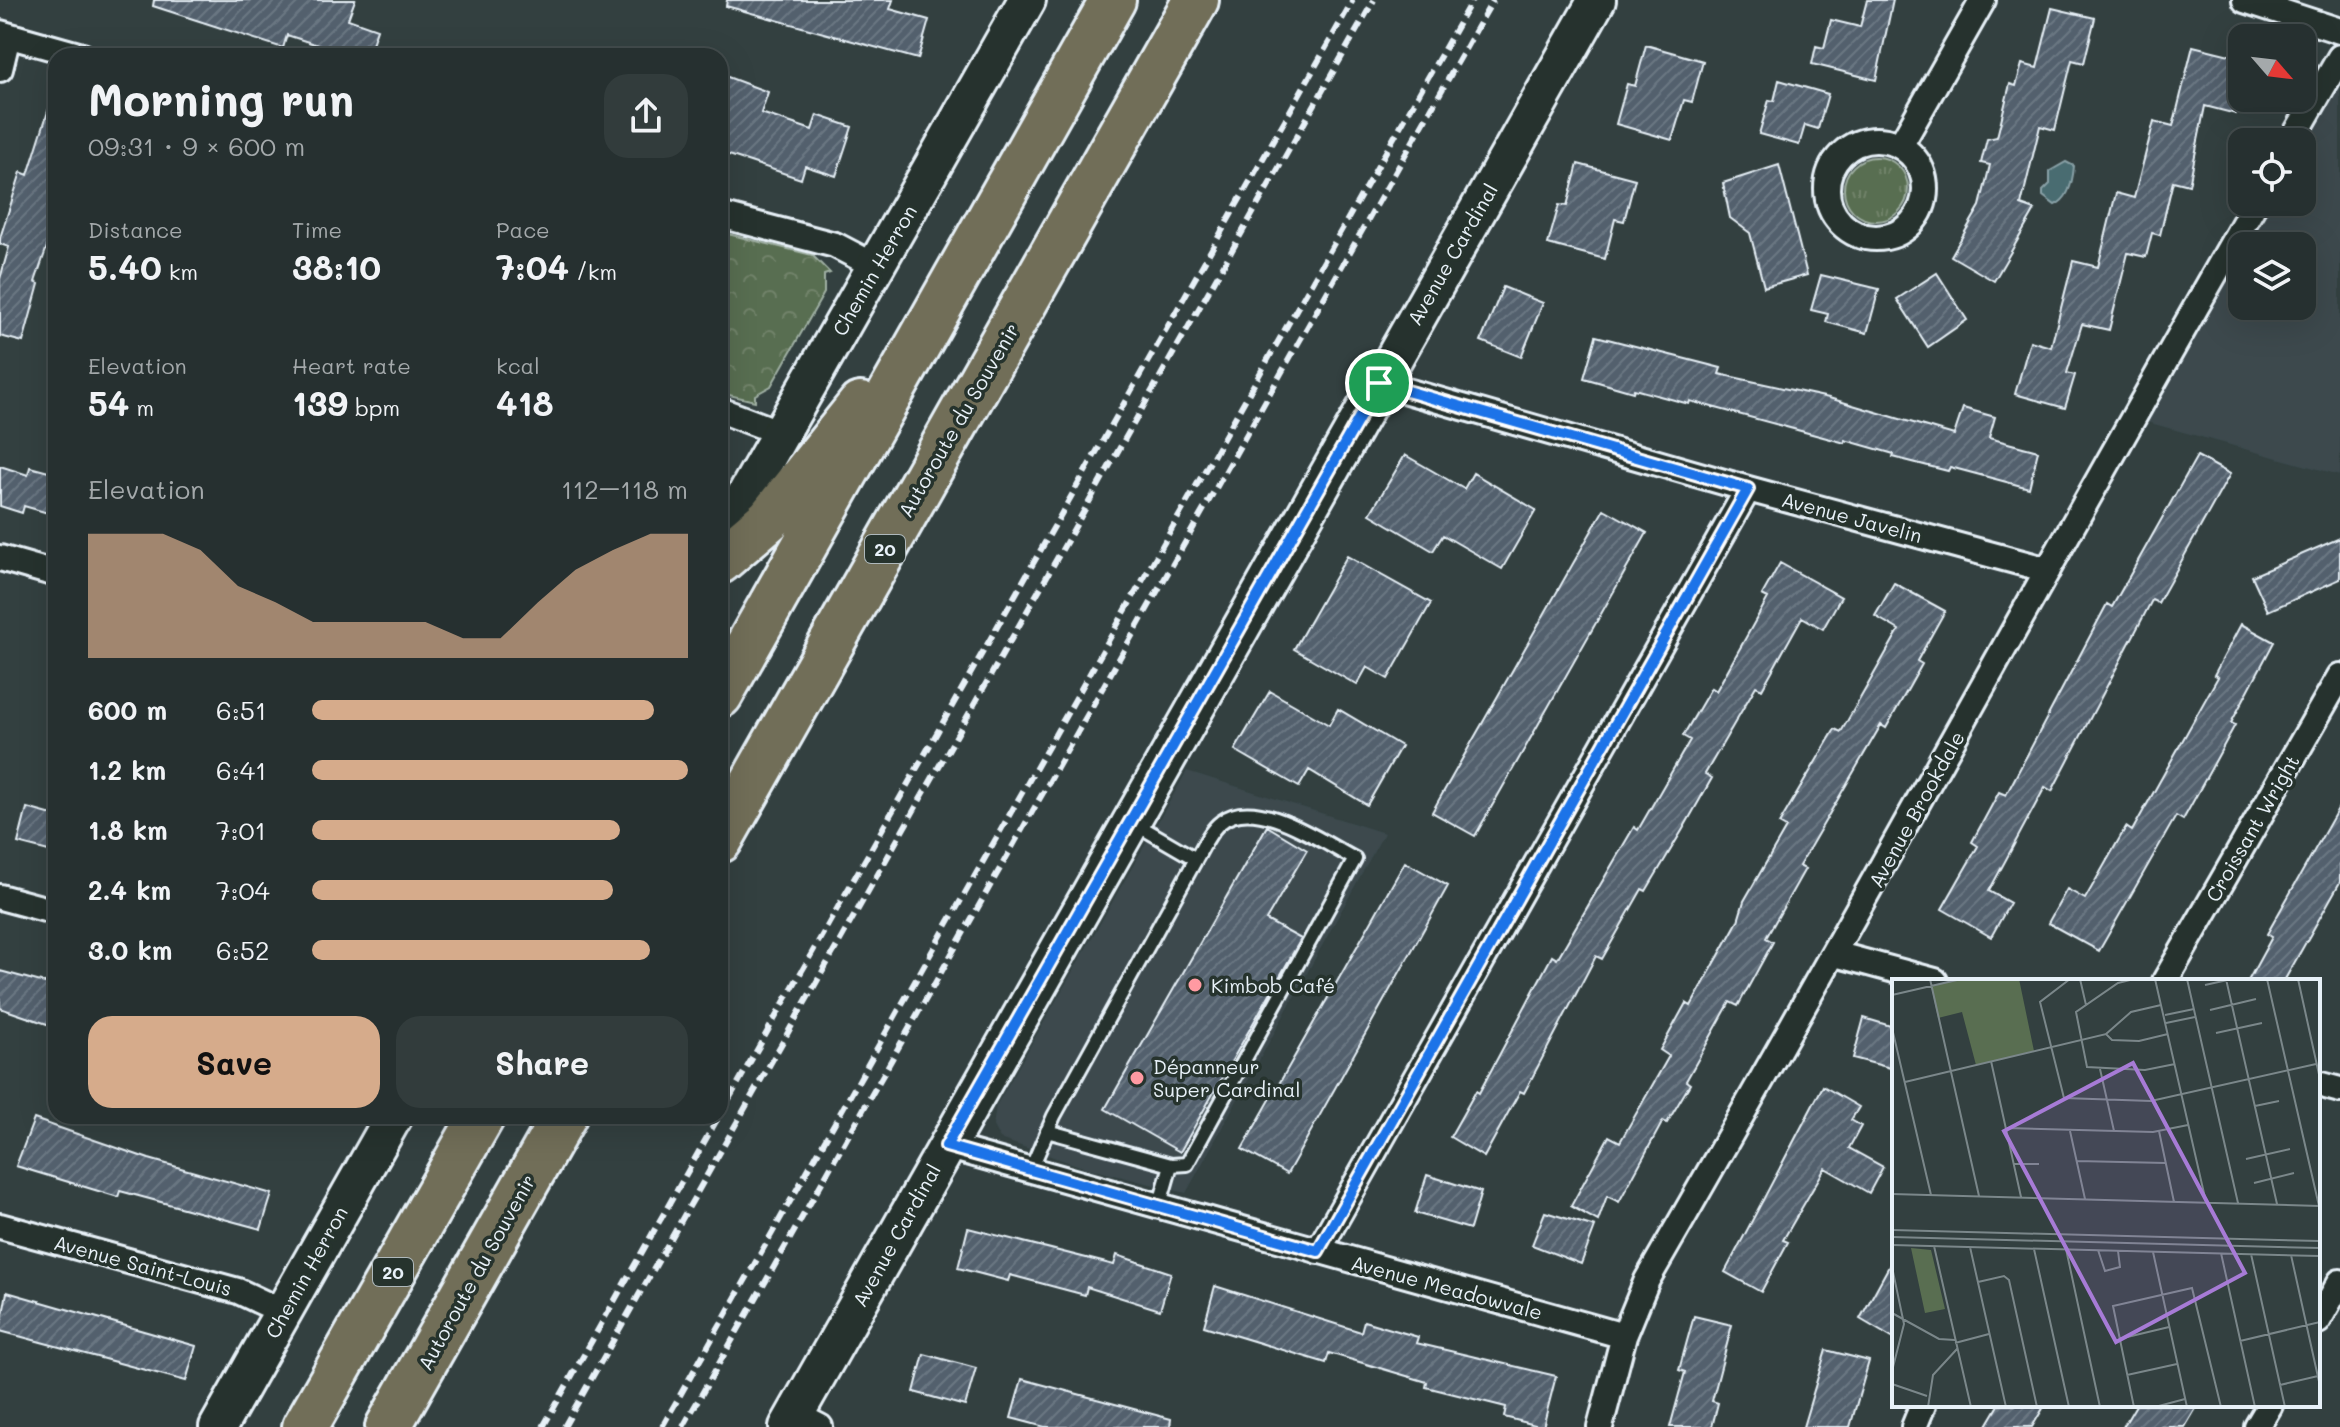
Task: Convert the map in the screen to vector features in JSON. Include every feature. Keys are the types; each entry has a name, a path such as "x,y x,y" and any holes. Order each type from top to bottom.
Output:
{"highway":[{"path":"728,681 1113,0"},
{"name":"Autoroute du Souvenir","path":"728,826 1196,0"},
{"path":"728,554 769,519 946,297"},
{"name":"20","path":"305,1427 477,1124"},
{"name":"Autoroute du Souvenir","path":"388,1427 559,1124"}],"main road":[{"name":"Chemin Herron","path":"728,526 1027,0"},
{"name":"Avenue Cardinal","path":"801,1423 946,1146 1597,0"},
{"name":"Chemin Herron","path":"218,1427 389,1124"}],"street":[{"path":"1900,146 1983,0"},
{"path":"2245,0 2340,31"},
{"path":"0,69 4,35 52,48"},
{"path":"2299,128 2340,57"},
{"path":"1883,140 1900,146 1914,159 1923,175 1925,194 1919,212 1908,226 1891,235 1872,238 1855,233 1840,222 1830,206 1827,188 1831,171 1848,149 1864,141 1883,140"},
{"name":"Avenue Brookdale","path":"1600,1427 1624,1336 1647,1280 1835,954 2248,216"},
{"path":"728,217 835,245 877,267"},
{"name":"Avenue Javelin","path":"1379,383 1748,489 2048,570"},
{"path":"728,413 781,433"},
{"path":"1318,1251 1748,489"},
{"path":"0,558 48,572"},
{"name":"Croissant Wright","path":"2166,979 2340,676"},
{"path":"0,897 48,910"},
{"path":"1835,954 1928,979"},
{"path":"2320,1085 2340,1090"},
{"name":"Avenue Meadowvale","path":"946,1146 1624,1336"},
{"name":"Avenue Saint-Louis","path":"0,1226 238,1291 283,1312"},
{"path":"2320,1317 2340,1282"},
{"path":"1914,1427 1922,1407"},
{"path":"2257,1427 2269,1407"}],"lane":[{"path":"1031,1169 1047,1131 1196,859 1220,822 1248,813 1281,820 1355,859 1187,1164 1171,1165 1047,1131"},
{"path":"1131,821 1196,859"},
{"path":"1159,1207 1171,1165"},
{"path":"399,1427 413,1383"}],"shaded area":[{"path":"2340,57 2340,475 2132,418 2228,251 2228,320 2316,320 2316,232 2239,232 2248,216 2316,216 2316,128 2308,128"},
{"path":"1187,771 1384,833 1186,1193 1083,1167 1000,1139 993,1126 996,1106"}],"green space":[{"path":"1870,157 1882,157 1899,166 1906,177 1906,201 1899,212 1882,221 1870,221 1858,216 1849,207 1844,195 1844,183 1849,171 1858,162"},
{"path":"728,234 812,255 830,273 824,275 824,293 771,386 755,395 755,401 728,395"}],"water":[{"path":"2066,162 2074,166 2072,182 2064,198 2055,205 2043,196 2043,191 2050,184 2050,171"}],"building":[{"path":"154,0 355,0 348,19 377,29 371,48 327,48 287,35 283,48 153,6"},
{"path":"727,0 893,0 890,9 929,20 918,59 726,6"},
{"path":"1867,0 1893,0 1876,80 1812,64 1816,46 1824,48 1831,20 1860,27"},
{"path":"2052,8 2095,18 2084,63 2072,60 2055,130 2040,126 2021,205 2035,210 1994,281 1951,256 1980,206 1990,165 1981,163 1987,139 1997,137 2010,84 2016,86 2022,64 2037,68"},
{"path":"1646,45 1703,61 1692,102 1684,100 1672,140 1616,124 1627,84 1635,86"},
{"path":"2193,46 2228,55 2228,112 2205,106 2189,185 2173,181 2160,235 2152,233 2146,257 2128,253 2109,330 2082,324 2067,373 2075,375 2065,408 2015,394 2030,341 2051,347 2073,261 2098,267 2116,193 2134,198 2154,121 2173,126"},
{"path":"728,77 768,92 761,113 812,130 817,115 852,127 836,176 805,166 801,179 728,155"},
{"path":"1779,80 1828,94 1818,129 1805,125 1799,145 1759,134 1769,100 1774,101"},
{"path":"48,112 48,244 35,282 39,284 23,342 0,336 0,279 9,247 0,244 0,238 21,172 28,175"},
{"path":"1578,164 1635,179 1624,221 1615,219 1605,259 1548,244 1559,205 1567,206"},
{"path":"1779,165 1807,275 1764,287 1750,233 1730,218 1723,183"},
{"path":"1937,273 1967,320 1928,347 1897,299"},
{"path":"1821,275 1879,289 1867,333 1826,322 1828,314 1811,310"},
{"path":"1503,287 1543,303 1521,357 1481,341"},
{"path":"1596,336 1721,368 1719,374 1829,398 1954,435 1963,408 1995,417 1989,438 2038,451 2029,488 1950,467 1948,471 1893,457 1894,454 1845,440 1845,443 1690,401 1689,404 1634,389 1633,392 1584,378"},
{"path":"1405,455 1464,489 1473,473 1536,510 1502,569 1443,535 1433,551 1370,514"},
{"path":"2197,456 2230,474 2158,603 2152,600 2052,791 2045,787 1989,891 2010,903 1991,937 1942,909 1978,846 1972,842 1999,792 2006,795 2107,604 2112,607"},
{"path":"0,466 28,475 30,467 48,472 48,513 24,506 22,513 0,506"},
{"path":"1604,509 1647,533 1475,836 1432,812"},
{"path":"2340,538 2340,579 2268,611 2252,576"},
{"path":"1347,556 1431,603 1388,679 1367,667 1357,685 1294,649"},
{"path":"1780,563 1841,597 1823,629 1802,617 1762,689 1756,686 1705,774 1712,778 1683,829 1646,891 1642,889 1602,959 1596,956 1524,1093 1520,1091 1484,1157 1450,1137 1476,1091 1479,1093 1552,956 1557,959 1634,827 1638,830 1690,740 1683,736 1711,688 1716,691 1768,598 1762,595"},
{"path":"1894,583 1945,611 1917,661 1922,664 1886,728 1881,725 1799,866 1805,869 1766,938 1773,942 1738,1006 1730,1002 1686,1081 1690,1084 1667,1123 1663,1121 1619,1202 1607,1196 1598,1221 1571,1206 1609,1136 1620,1142 1669,1056 1660,1050 1686,1003 1691,1006 1738,921 1744,901 1786,828 1779,824 1835,729 1841,732 1899,630 1875,616"},
{"path":"2241,624 2274,642 2231,723 2235,725 2183,820 2176,816 2099,951 2048,923 2067,889 2085,899 2126,827 2132,831 2218,677 2214,675"},
{"path":"1270,691 1329,725 1338,709 1401,746 1367,805 1309,770 1299,787 1235,750"},
{"path":"2340,805 2340,882 2285,979 2249,979 2272,937 2267,934"},
{"path":"27,808 48,814 48,851 18,843"},
{"path":"1267,826 1307,850 1266,920 1301,939 1180,1152 1105,1109"},
{"path":"1405,862 1448,886 1287,1174 1242,1149"},
{"path":"0,971 48,984 48,1024 0,1008"},
{"path":"1864,1018 1892,1026 1892,1068 1853,1058"},
{"path":"1823,1086 1859,1107 1851,1120 1861,1126 1849,1148 1883,1167 1869,1193 1825,1168 1783,1240 1788,1242 1761,1292 1725,1272"},
{"path":"34,1119 149,1159 272,1194 261,1229 120,1191 118,1197 16,1166"},
{"path":"1427,1175 1481,1192 1470,1229 1415,1213"},
{"path":"1545,1212 1595,1227 1581,1264 1532,1245"},
{"path":"968,1228 1114,1265 1117,1255 1171,1273 1160,1310 1087,1287 1085,1295 1010,1275 1008,1281 958,1268"},
{"path":"1892,1261 1892,1338 1860,1319"},
{"path":"1215,1286 1361,1332 1364,1321 1418,1337 1416,1343 1556,1376 1543,1427 1504,1417 1506,1407 1426,1387 1427,1382 1329,1353 1326,1363 1204,1326"},
{"path":"7,1292 196,1346 186,1381 0,1331"},
{"path":"1694,1316 1732,1325 1712,1401 1718,1403 1712,1427 1670,1427 1685,1372 1679,1370"},
{"path":"1826,1350 1869,1361 1850,1427 1803,1427"},
{"path":"924,1354 976,1368 965,1406 914,1392"},
{"path":"1022,1379 1171,1419 1170,1427 1045,1427 1011,1418"},
{"path":"1998,1407 2044,1407 2032,1427 1986,1427"},
{"path":"2135,1407 2197,1407 2185,1427 2123,1427"}],"railway":[{"path":"728,1101 1353,0"},
{"path":"564,1427 1374,0"},
{"path":"662,1427 1472,0"},
{"path":"683,1427 1493,0"},
{"path":"543,1427 714,1124"}],"place":[{"name":"Kimbob Café","path":"1195,985"},
{"name":"Dépanneur Super Cardinal","path":"1137,1078"}],"route":[{"path":"1379,383 1748,489 1318,1251 946,1146 972,1103 1379,383"}]}
